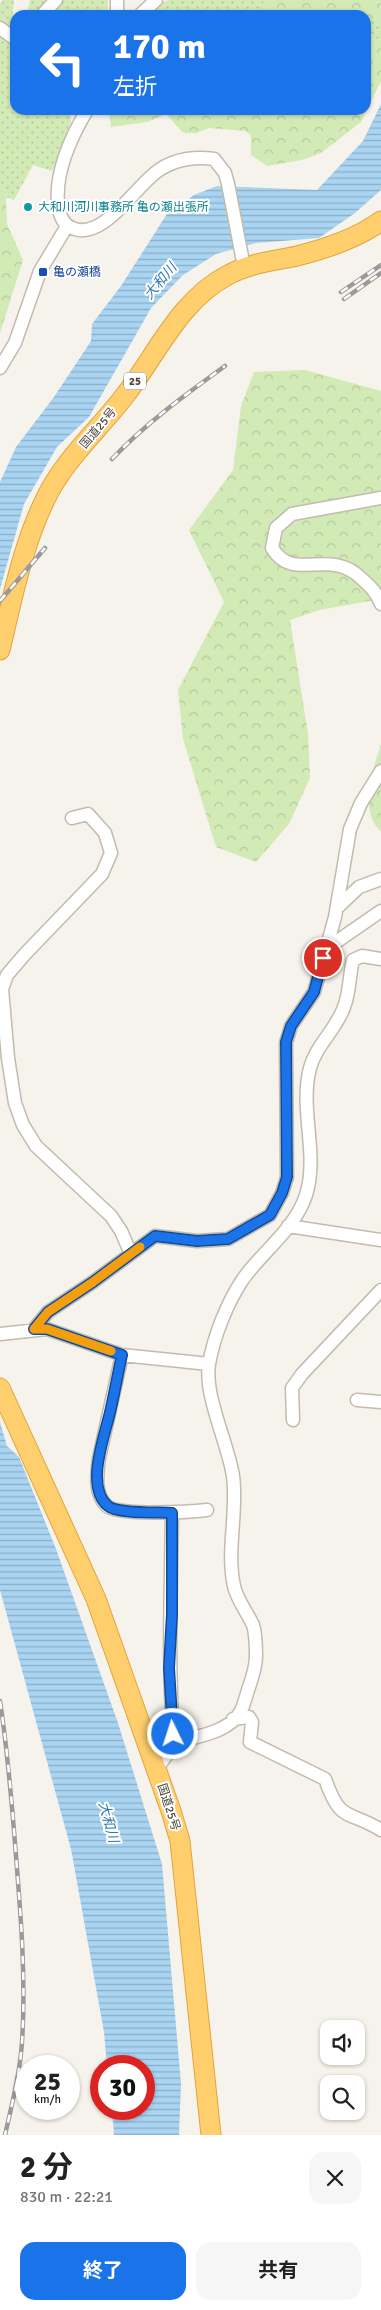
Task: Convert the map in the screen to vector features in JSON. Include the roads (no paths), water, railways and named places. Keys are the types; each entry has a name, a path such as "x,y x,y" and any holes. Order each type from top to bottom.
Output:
{"highway":[{"name":"国道25号","path":"0,650 29,538 44,501 60,473 126,394 194,299 243,262 300,255 348,238 381,221"},
{"name":"国道25号","path":"1,1396 96,1599 180,1842 213,2134"}],"street":[{"path":"47,10 56,0"},
{"path":"138,10 146,0"},
{"path":"144,10 156,0"},
{"path":"85,115 62,164 57,186 60,217 67,226 83,231 94,229 108,220 158,170 173,162 203,157 214,159 220,165 228,184 243,262"},
{"path":"0,368 15,343 40,271 67,226"},
{"path":"381,498 292,514 276,528 272,548 278,558 296,565 330,563 353,569 376,592 381,604"},
{"path":"34,1329 48,1312 93,1282 155,1236 197,1241 228,1239 270,1215 282,1193 287,1177 286,1042 291,1026 314,992 337,908 350,829 361,803 381,771"},
{"path":"72,818 88,814 104,833 112,854 102,874 56,920 6,975 2,989 8,1058 15,1103 36,1146 110,1216 121,1231 131,1254"},
{"path":"337,908 359,887 381,878"},
{"path":"326,950 381,911"},
{"path":"156,1770 176,1742 204,1735 226,1726 240,1713 252,1679 256,1658 255,1638 252,1625 234,1585 233,1479 229,1454 215,1409 209,1364 226,1312 244,1279 288,1226 306,1196 310,1177 306,1094 310,1068 316,1051 337,1021 344,1007 353,960 362,956 381,960"},
{"path":"288,1226 381,1240"},
{"path":"293,1420 292,1388 302,1374 381,1290"},
{"path":"0,1334 47,1329 122,1355 209,1364"},
{"path":"122,1355 97,1474 100,1495 108,1507 117,1510 172,1513 207,1510"},
{"path":"357,1400 381,1402"},
{"path":"172,1513 172,1614 169,1668 173,1734 176,1742"},
{"path":"233,1719 249,1717 252,1722 250,1742 325,1779 333,1800 339,1808 349,1817 369,1823 381,1830"}],"water":[{"name":"大和川","path":"381,104 381,190 355,213 319,238 256,243 216,254 183,275 151,308 89,417 57,447 24,504 0,589 0,482 16,447 54,397 91,341 92,324 121,286 167,214 194,195 217,186 317,190 363,141"},
{"name":"大和川","path":"0,1422 7,1446 19,1457 56,1549 118,1723 162,1864 181,2084 179,2135 114,2135 113,2120 155,2120 155,2055 106,2055 104,2032 71,1849 0,1590"}],"railway":[{"path":"341,292 381,265"},
{"path":"344,299 381,273"},
{"path":"112,459 152,421 225,366"},
{"path":"0,601 45,548"},
{"path":"0,1701 8,1759 23,1972 22,2042 5,2135"}],"place":[{"name":"大和川河川事務所 亀の瀬出張所","path":"28,207"},
{"name":"亀の瀬橋","path":"43,272"}]}
